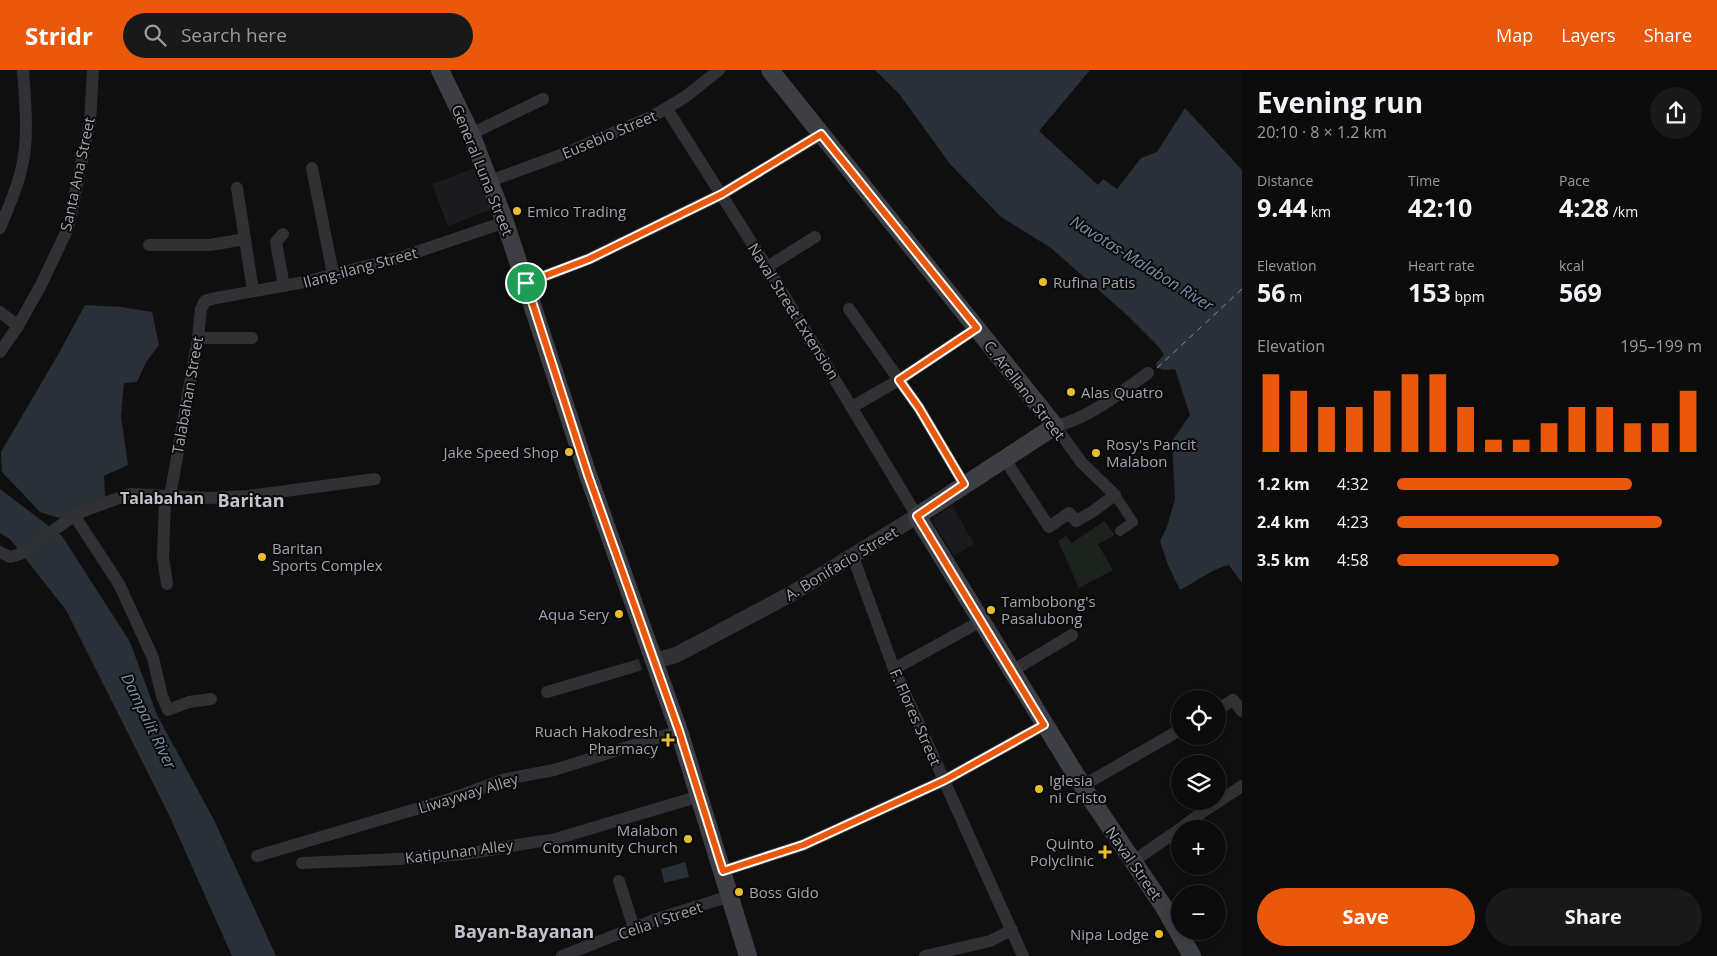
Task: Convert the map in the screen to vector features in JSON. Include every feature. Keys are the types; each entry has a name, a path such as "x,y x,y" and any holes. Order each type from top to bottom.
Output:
{"main road":[{"name":"C. Arellano Street","path":"770,70 1054,426"},
{"name":"General Luna Street","path":"444,71 490,181 526,283 651,662 679,731 748,956"},
{"name":"A. Bonifacio Street","path":"917,516 1054,426"},
{"name":"Naval Street","path":"917,516 1082,786 1132,862 1164,906 1192,956"}],"street":[{"path":"0,228 23,165 26,124 24,70"},
{"name":"Santa Ana Street","path":"0,352 18,326 41,285 68,228 90,121 93,70"},
{"name":"Eusebio Street","path":"490,181 586,146 667,109 719,70"},
{"path":"471,134 543,99"},
{"name":"Naval Street Extension","path":"667,109 722,194 917,516"},
{"path":"526,283 589,259 722,194 821,134"},
{"path":"312,168 333,274"},
{"path":"237,188 253,291"},
{"name":"Ilang-ilang Street","path":"211,299 284,286 402,257 505,222"},
{"path":"283,234 276,242 284,286"},
{"path":"766,267 815,237"},
{"path":"149,245 210,245 245,239"},
{"name":"Talabahan Street","path":"167,584 163,557 165,500 171,491 198,338 201,308 205,301 211,299"},
{"path":"849,308 919,408 964,484"},
{"path":"0,312 18,326"},
{"path":"852,407 899,380 977,328"},
{"path":"198,338 252,338"},
{"name":"A. Bonifacio Street","path":"1054,426 1076,419 1122,392 1148,373"},
{"name":"C. Arellano Street","path":"1054,426 1082,463 1115,495"},
{"path":"1004,458 1049,527 1070,513 1076,521 1115,495 1133,522 1120,531"},
{"path":"0,552 10,557 23,552 74,515 130,494 209,498 248,496 375,479"},
{"path":"74,515 119,584 153,658 162,696 168,710 190,702 211,699"},
{"name":"A. Bonifacio Street","path":"651,662 676,655 791,594 917,516"},
{"name":"F. Flores Street","path":"853,557 894,669 1024,956"},
{"path":"894,669 981,621"},
{"path":"1012,671 1072,635"},
{"path":"547,692 628,668"},
{"path":"1226,704 1233,700 1242,712"},
{"path":"723,871 803,845 945,780 1044,725"},
{"name":"Liwayway Alley","path":"257,856 450,799 506,779 554,770 679,731"},
{"path":"1082,786 1171,735"},
{"path":"1192,820 1242,786"},
{"name":"Katipunan Alley","path":"302,863 450,855 552,840 700,796"},
{"path":"1132,862 1171,835"},
{"path":"619,881 634,928"},
{"name":"Celia I Street","path":"562,956 634,928 730,896"},
{"path":"924,956 990,941 1012,930"}],"shaded area":[{"path":"477,167 492,209 448,226 432,184"},
{"path":"952,505 974,544 954,556 932,520"},
{"path":"1104,521 1115,535 1098,544 1113,570 1079,588 1058,541 1066,536 1072,543"}],"water":[{"name":"Navotas-Malabon River","path":"875,70 1090,70 1039,131 1098,185 1103,179 1117,189 1141,158 1157,152 1185,108 1242,170 1242,583 1229,565 1211,572 1180,590 1168,565 1160,541 1167,527 1175,499 1172,441 1190,415 1175,369 1165,370 1157,368 1156,363 1164,355 1158,346 1127,315 1051,248 1001,217 950,164 900,95"},
{"path":"85,305 121,307 152,312 159,345 146,362 137,382 124,383 121,416 128,465 104,476 105,497 59,518 40,512 2,472 1,452"},
{"name":"Dampalit River","path":"0,489 62,536 130,642 157,715 214,820 276,956 232,956 169,815 66,610 10,539 0,533"},
{"path":"685,862 689,877 664,883 661,869"}],"ferry route":[{"path":"1157,368 1242,289"}],"tunnel":[{"path":"629,668 648,662"}],"place":[{"name":"Emico Trading","path":"517,211"},
{"name":"Rufina Patis","path":"1043,282"},
{"name":"Alas Quatro","path":"1071,392"},
{"name":"Jake Speed Shop","path":"569,452"},
{"name":"Rosy's Pancit Malabon","path":"1096,453"},
{"name":"Baritan Sports Complex","path":"262,557"},
{"name":"Tambobong's Pasalubong","path":"991,610"},
{"name":"Aqua Sery","path":"619,614"},
{"name":"Ruach Hakodresh Pharmacy","path":"668,740"},
{"name":"Iglesia ni Cristo","path":"1039,789"},
{"name":"Malabon Community Church","path":"688,839"},
{"name":"Quinto Polyclinic","path":"1105,852"},
{"name":"Boss Gido","path":"739,892"},
{"name":"Nipa Lodge","path":"1159,934"}],"district":[{"name":"Talabahan","path":"162,498"},
{"name":"Baritan","path":"251,500"},
{"name":"Bayan-Bayanan","path":"524,931"}],"route":[{"path":"821,134 977,328 899,380 919,408 964,484 917,516 1044,725 945,780 880,810 803,845 723,871 679,731 588,475 526,283 589,259 643,234 722,194 821,134"}]}
